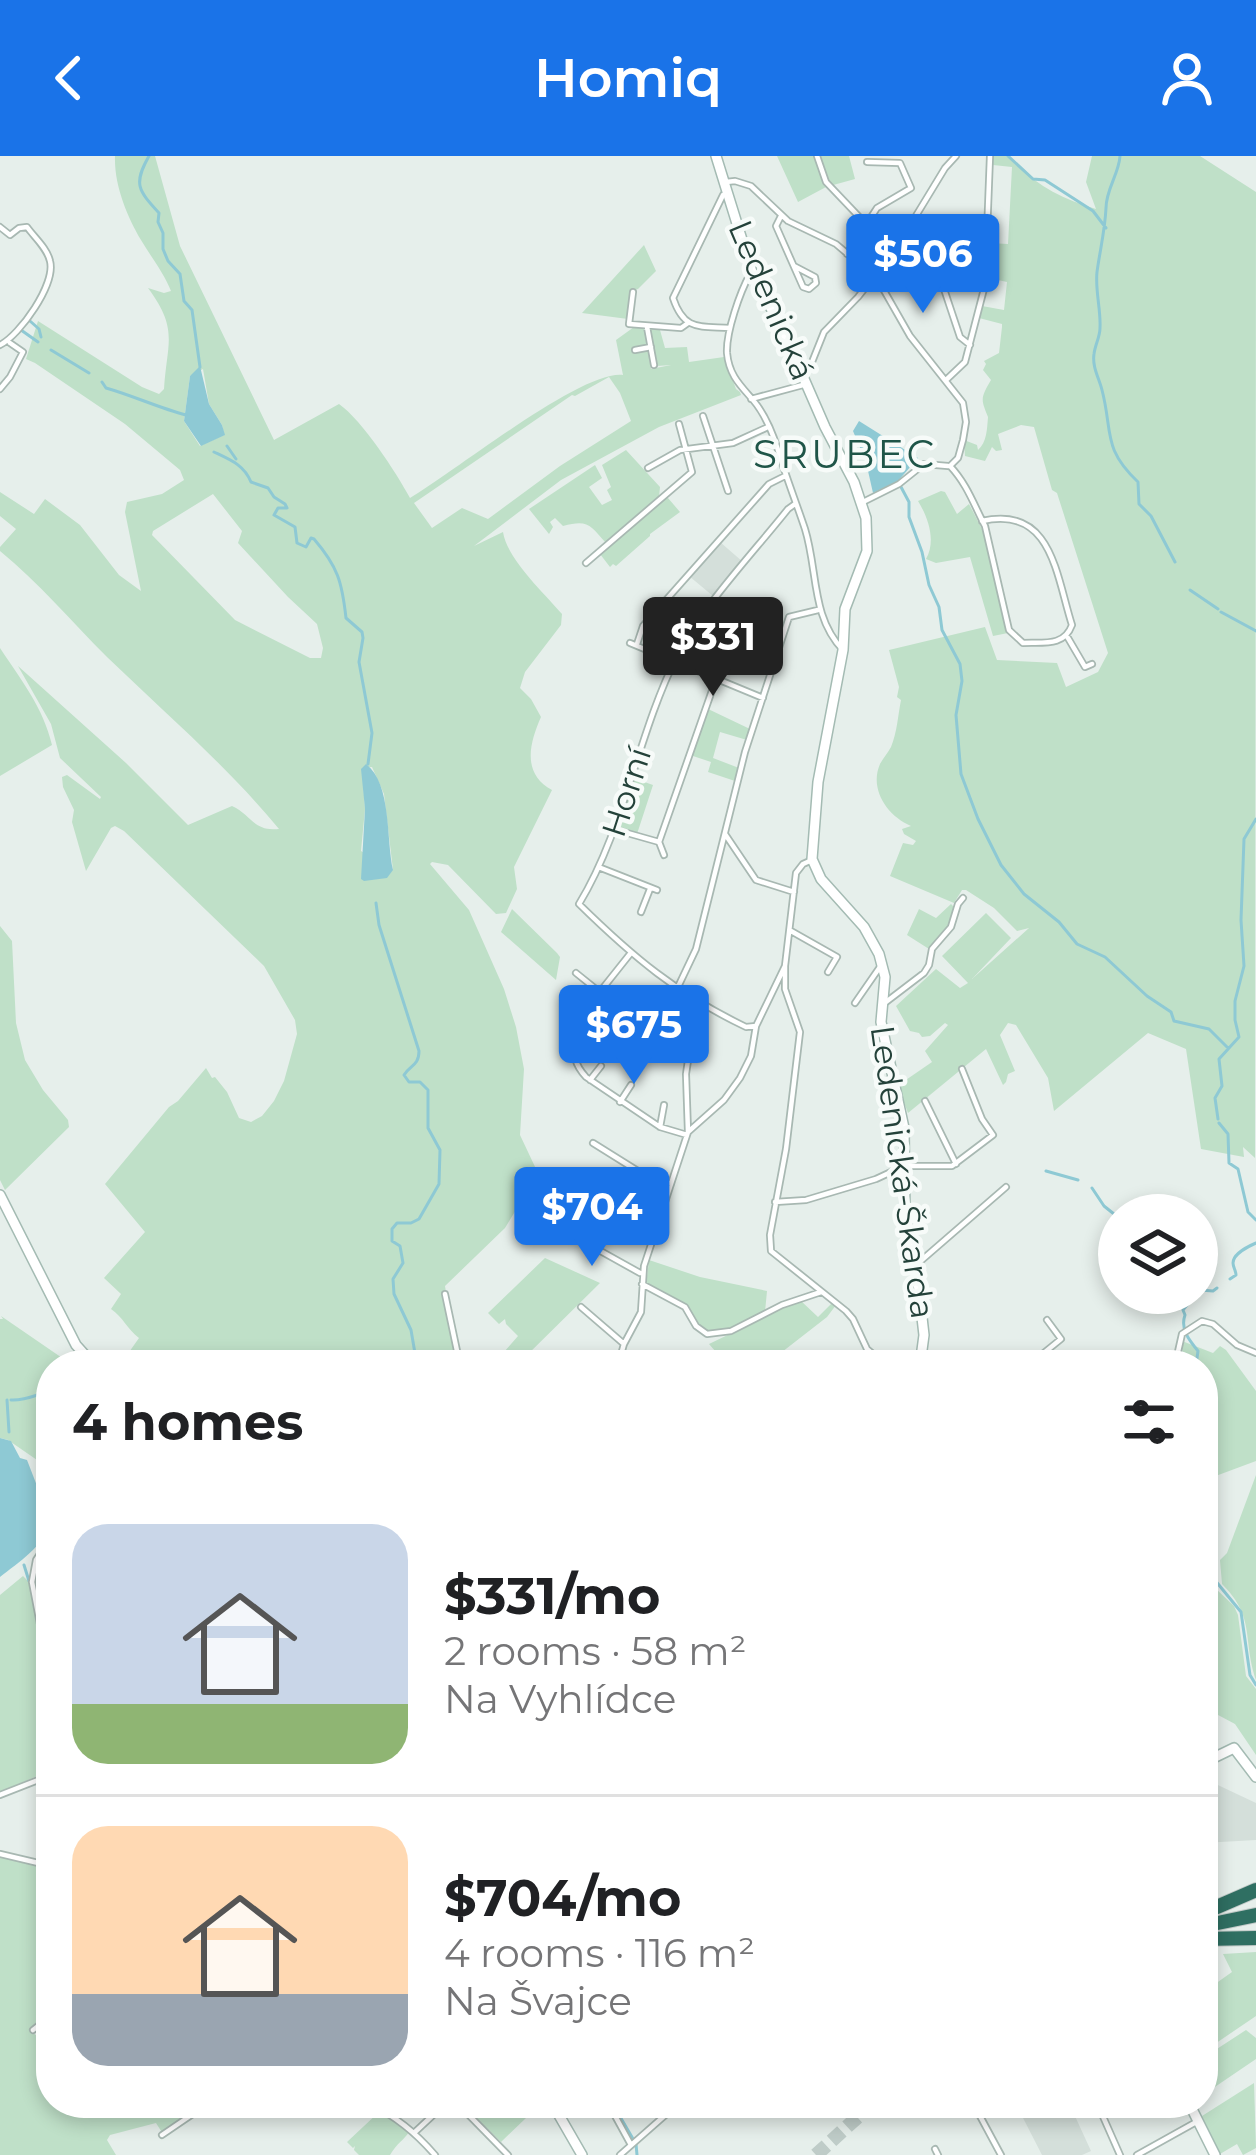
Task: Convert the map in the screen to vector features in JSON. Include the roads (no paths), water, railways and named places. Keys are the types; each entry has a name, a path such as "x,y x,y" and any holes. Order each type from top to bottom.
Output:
{"highway":[{"path":"1218,1912 1256,1890"},
{"path":"1218,1917 1256,1911"},
{"path":"1218,1939 1256,1938"}],"main road":[{"name":"Ledenická","path":"716,156 752,272 806,375 825,427 863,502 867,551 848,598 818,782 812,859"},
{"path":"812,859 821,879 865,927 882,964"},
{"name":"Ledenická-Škarda","path":"882,964 884,1043 904,1127 905,1217 916,1265 922,1350"},
{"path":"1,1196 80,1350"},
{"path":"1218,1756 1234,1748 1256,1778"},
{"path":"560,2118 579,2154"},
{"path":"1197,2118 1215,2155"}],"street":[{"path":"817,156 826,182 866,224"},
{"path":"752,399 806,375 824,332 896,247 956,156"},
{"path":"946,380 963,365 985,284 991,156"},
{"path":"867,162 901,163 914,197"},
{"path":"726,182 755,188 781,216 877,271 910,336 963,403 966,414 958,458 950,466"},
{"path":"847,254 882,204 910,188"},
{"path":"723,195 673,298 679,316 688,322 730,328"},
{"path":"781,216 776,226 794,266"},
{"path":"914,219 923,226 961,338 970,345"},
{"path":"0,227 10,235 27,227 48,254 51,268 47,286 4,343 23,352 0,389"},
{"path":"752,272 730,328 729,364 734,379 768,427 813,559 818,610 843,650"},
{"path":"633,292 629,324 681,328 688,322"},
{"path":"647,327 654,365"},
{"path":"634,350 651,347"},
{"path":"704,416 728,491"},
{"path":"586,563 692,472 679,424"},
{"path":"648,468 686,449 733,443 768,427"},
{"path":"863,502 899,484 924,464 950,466 966,484 982,521 1015,638 1023,643 1057,642 1066,636 1072,625 1044,538 1017,519 982,521"},
{"path":"763,698 634,644 644,626 769,484 785,476"},
{"name":"Horní","path":"631,954 579,904 600,868 636,757 675,660 694,628 795,504"},
{"path":"622,1350 641,1312 649,1246 687,1134 691,1040 680,991 696,949 745,752 789,617 818,610"},
{"path":"664,855 659,842 723,658 727,632"},
{"path":"1066,636 1085,668 1092,664"},
{"path":"614,829 659,842"},
{"path":"725,834 756,880 794,892"},
{"path":"812,859 796,873 785,966 785,989 800,1032 771,1251 853,1318 868,1350"},
{"path":"600,868 654,889 641,912"},
{"path":"881,1006 924,973 932,949 951,927 963,898"},
{"path":"791,931 837,957 828,972"},
{"path":"597,996 631,954 680,991 746,1027 756,1026"},
{"path":"854,1003 882,964"},
{"path":"687,1134 740,1078 751,1056 756,1026 785,966"},
{"path":"576,973 628,1021 648,1031"},
{"path":"575,1037 577,1067 590,1080 660,1127 687,1134"},
{"path":"590,1080 601,1066"},
{"path":"775,1202 806,1200 904,1166 956,1164 995,1137 961,1074"},
{"path":"620,1102 631,1085"},
{"path":"925,1101 956,1164"},
{"path":"660,1127 664,1105"},
{"path":"593,1143 641,1173 671,1184"},
{"path":"916,1265 1006,1187"},
{"path":"561,1229 642,1274"},
{"path":"642,1284 685,1307 696,1327 707,1334 750,1324 782,1305 821,1292"},
{"path":"446,1294 457,1350"},
{"path":"581,1307 624,1344"},
{"path":"1047,1320 1061,1336 1047,1350"},
{"path":"1177,1350 1185,1330 1202,1321 1256,1353"},
{"path":"36,1560 32,1582 36,1603"},
{"path":"0,1795 36,1781"},
{"path":"2,1854 36,1862"},
{"path":"162,2135 187,2118"},
{"path":"396,2118 436,2155"},
{"path":"415,2132 430,2118"},
{"path":"472,2118 508,2155"},
{"path":"617,2118 632,2144"},
{"path":"620,2155 660,2118"},
{"path":"981,2118 1001,2155"},
{"path":"1103,2118 1120,2155"},
{"path":"1137,2155 1198,2121"}],"water":[{"path":"200,366 209,404 225,435 201,446 184,421 190,376"},
{"path":"859,421 918,458 898,481 873,493 853,431"},
{"path":"366,764 384,798 393,870 387,878 364,881 361,769"},
{"path":"0,1438 11,1441 20,1458 27,1460 36,1483 36,1547 0,1577"}],"waterway":[{"path":"149,156 140,186 159,213 163,249 180,274 184,301 192,310 200,367"},
{"path":"1008,156 1033,179 1045,180 1093,211 1106,228"},
{"path":"1120,156 1107,201 1097,272 1100,328 1094,363 1114,449 1138,482 1139,504 1151,516 1175,562"},
{"path":"30,321 41,337"},
{"path":"21,330 38,342"},
{"path":"51,350 89,373"},
{"path":"102,382 106,388 186,415"},
{"path":"227,446 236,459"},
{"path":"214,452 285,504 287,508 278,508 274,515 295,527 297,543 306,547 314,539 334,567 346,618 362,632 359,662 372,733 368,764"},
{"path":"901,487 942,630 960,664 956,715 961,774 1001,865 1077,944 1105,957 1171,1012 1174,1021 1209,1029 1228,1048"},
{"path":"1190,590 1218,609"},
{"path":"1221,612 1256,631"},
{"path":"1218,1119 1219,1059 1239,1037 1235,1001 1244,966 1244,839 1256,819"},
{"path":"376,903 419,1051 416,1063 404,1075 428,1090 428,1128 440,1150 439,1184 419,1219 397,1223 392,1229 392,1241 400,1246 403,1263 393,1279 394,1294 411,1330 414,1350"},
{"path":"1219,1123 1228,1134 1229,1163 1238,1169 1248,1212 1256,1220"},
{"path":"1046,1171 1078,1180"},
{"path":"1092,1188 1098,1197"},
{"path":"1230,1279 1236,1275 1236,1256 1256,1243"},
{"path":"1185,1314 1184,1325 1197,1350"},
{"path":"11,1400 36,1395"},
{"path":"7,1400 9,1432"},
{"path":"24,1565 29,1581"},
{"path":"1218,1584 1241,1612 1250,1675 1256,1685"},
{"path":"621,2118 637,2155"}],"tunnel":[{"path":"816,2155 857,2118"}],"district":[{"name":"SRUBEC","path":"845,454"}]}
